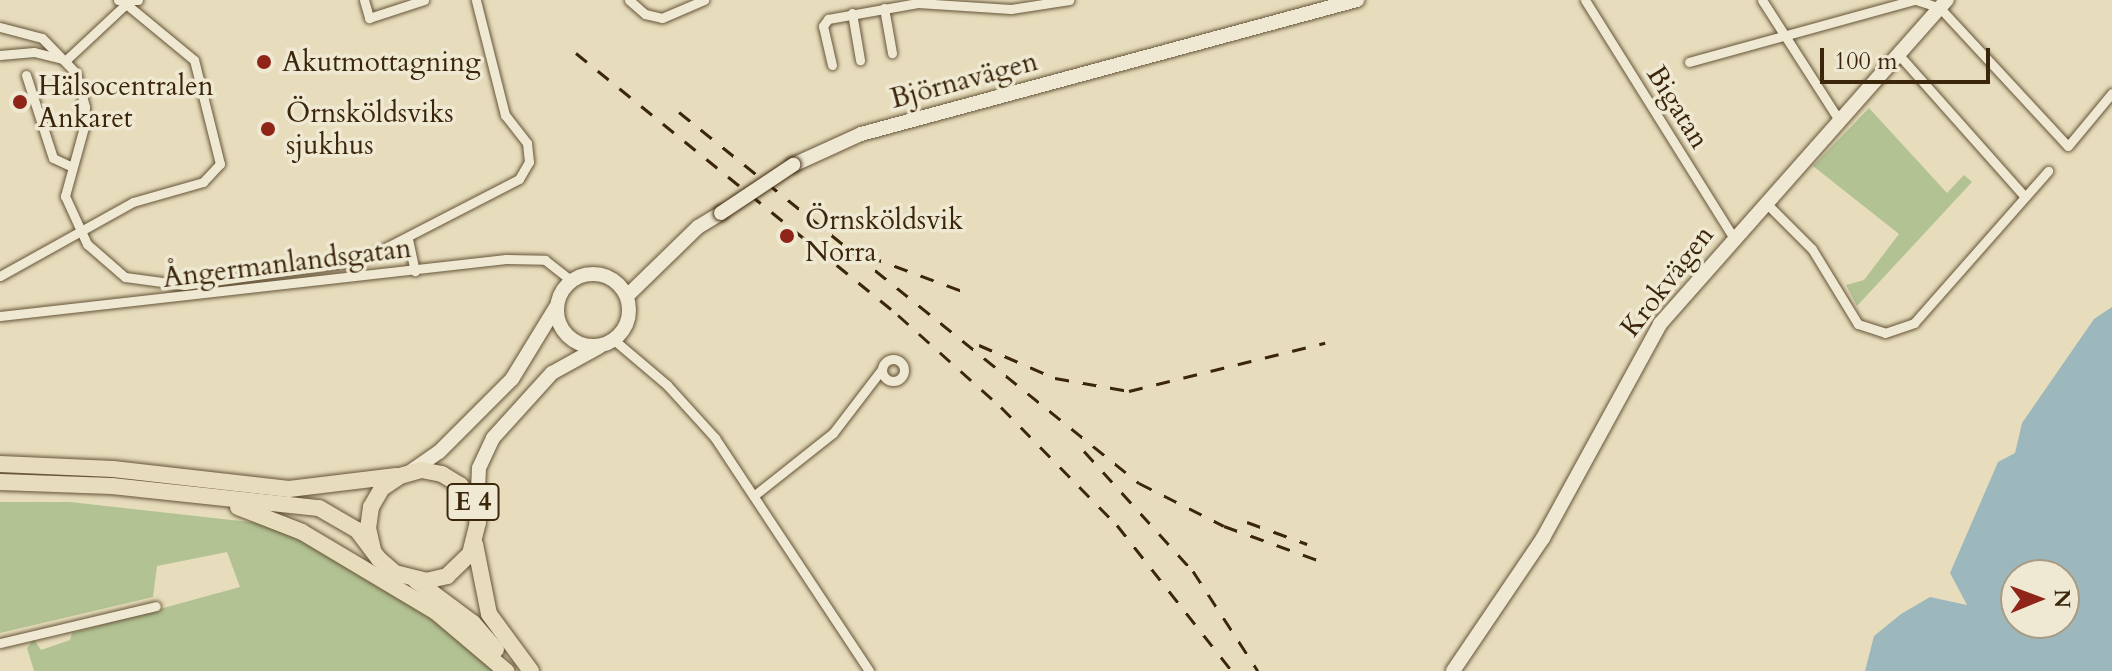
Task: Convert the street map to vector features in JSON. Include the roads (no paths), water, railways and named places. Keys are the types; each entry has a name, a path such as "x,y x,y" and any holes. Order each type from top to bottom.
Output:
{"highway":[{"name":"E 4","path":"0,464 113,469 289,489 431,471 452,478 468,493 477,512 475,544 489,614 531,671"},
{"path":"373,549 368,528 371,507 382,488 405,474"},
{"path":"0,482 112,486 319,508 345,520 395,573 415,580 473,623 513,671"},
{"path":"213,499 313,538 456,625 506,671"},
{"name":"E 4","path":"415,580 447,576 464,563 475,544"}],"main road":[{"name":"Björnavägen","path":"627,296 698,227 793,165 861,134 1357,0"},
{"name":"Krokvägen","path":"1453,671 1528,562 1660,324 1733,237 1944,4"},
{"path":"405,474 439,452 512,379 572,281 589,274 606,276 627,296 628,321 607,343 552,373 493,438 479,468 477,512"},
{"path":"558,303 558,320 567,336 583,345 607,343"}],"street":[{"path":"66,60 122,2 138,0"},
{"path":"364,0 369,18 424,0"},
{"path":"0,27 35,34 66,60 76,73 85,107 65,196 80,231 111,270 145,283 170,285 337,266 408,239 513,185 529,162 525,135 505,115 476,0"},
{"path":"629,0 645,14 662,18 704,0"},
{"path":"832,65 824,22 852,13 925,3 1024,9 1069,0"},
{"name":"Bigatan","path":"1585,0 1733,237"},
{"path":"1762,0 1839,120"},
{"path":"1689,62 1915,0 1944,4 2068,146 2112,93"},
{"path":"0,276 42,257 80,231 133,202 203,182 221,160 194,60 122,2"},
{"path":"884,8 892,53"},
{"path":"852,13 860,60"},
{"path":"0,55 34,52 66,60"},
{"path":"1899,55 2024,196"},
{"path":"26,75 53,158 70,166"},
{"path":"1766,203 1812,249 1858,324 1885,333 1914,323 2048,171"},
{"path":"408,239 415,271"},
{"name":"Ångermanlandsgatan","path":"0,316 537,259 572,281"},
{"path":"607,343 684,402 756,494 869,671"},
{"path":"756,494 833,433 882,375"},
{"path":"0,643 156,606"}],"water":[{"path":"2112,307 2112,671 1865,671 1874,636 1901,614 1930,597 1967,605 1950,573 1998,462 2015,453 2022,423 2094,319"}],"railway":[{"path":"576,53 898,315 1001,407 1117,525 1232,671"},
{"path":"679,112 1139,483 1224,526 1323,562"},
{"path":"868,256 965,292"},
{"path":"979,345 1055,378 1129,391 1325,343"},
{"path":"1084,451 1193,571 1258,671"},
{"path":"1247,522 1307,544"}],"place":[{"name":"Akutmottagning","path":"264,62"},
{"name":"Hälsocentralen Ankaret","path":"20,102"},
{"name":"Örnsköldsviks sjukhus","path":"268,129"},
{"name":"Örnsköldsvik Norra","path":"787,236"}]}
